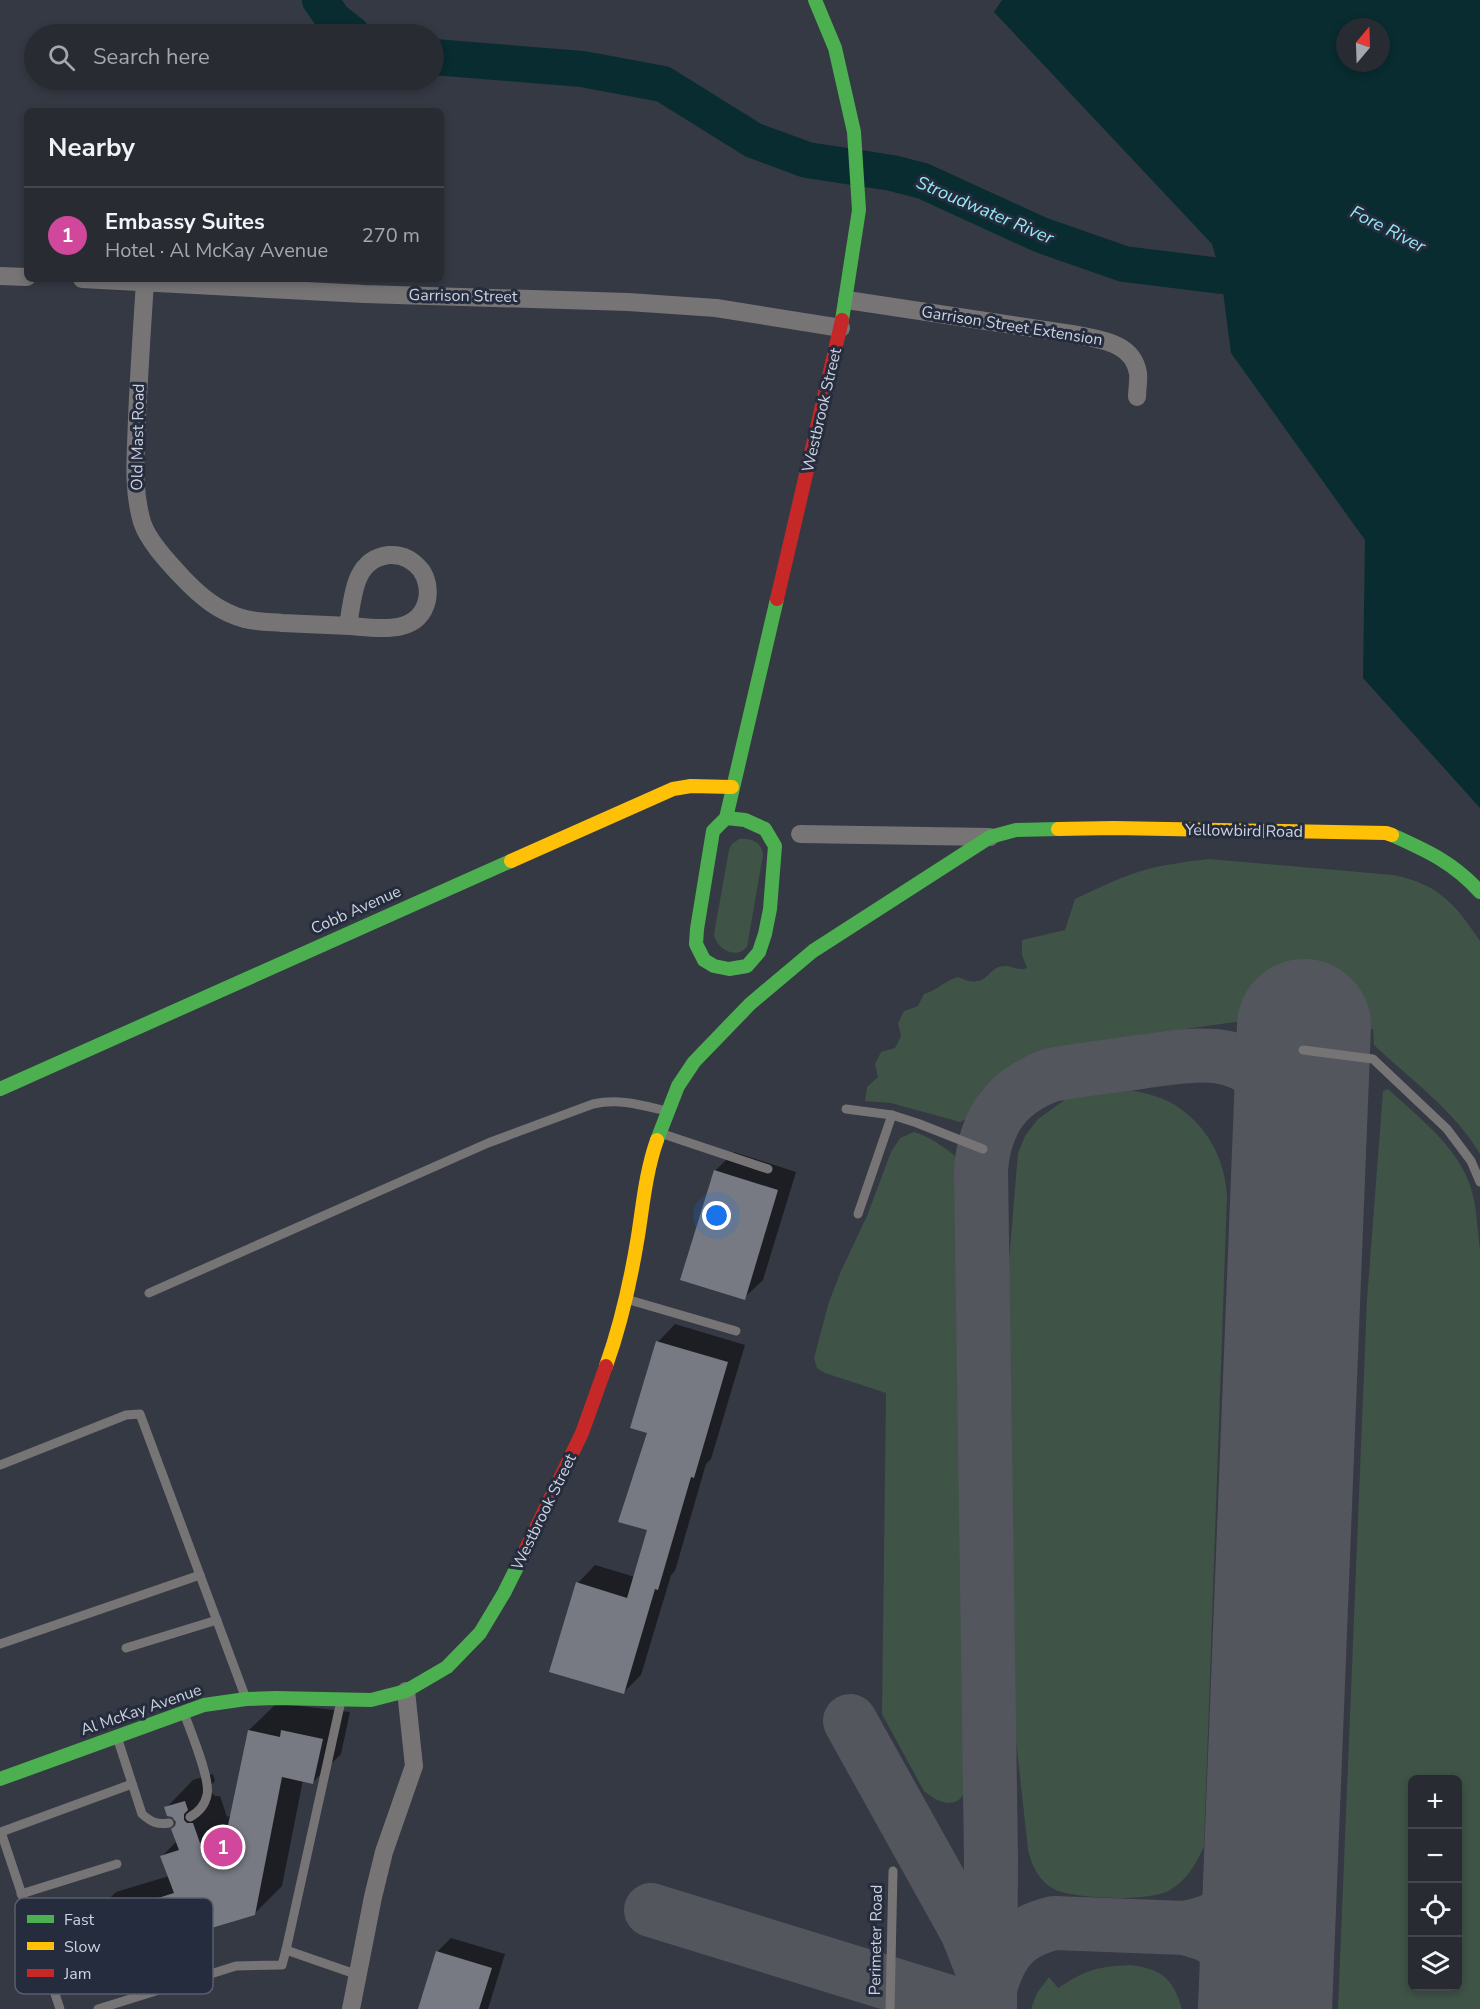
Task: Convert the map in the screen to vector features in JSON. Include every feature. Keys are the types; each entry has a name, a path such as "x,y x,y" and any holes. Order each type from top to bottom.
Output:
{"street":[{"name":"Westbrook Street","path":"747,966 729,969 714,966 704,960 696,944 697,929 713,831 726,818 842,328 859,210 854,132 835,48 815,0"},
{"path":"0,276 24,277"},
{"name":"Garrison Street","path":"145,282 364,294 628,302 716,308 842,328"},
{"name":"Old Mast Road","path":"145,282 135,484 143,525 164,557 201,597 216,607 248,620 348,626 388,628 400,627 411,623 426,606 427,583 416,564 395,555 382,556 370,561 361,570 356,582 348,626"},
{"name":"Garrison Street Extension","path":"847,300 1078,335 1113,343 1130,353 1138,372 1137,397"},
{"name":"Cobb Avenue","path":"0,1089 673,789 691,786 732,787"},
{"path":"726,818 745,820 765,829 775,846 770,909 765,934 759,952 747,966 755,1000"},
{"name":"Yellowbird Road","path":"800,834 990,837 1016,830 1114,828 1386,833 1435,855 1471,882 1480,892"},
{"name":"Yellowbird Road","path":"755,1000 813,951 990,837"},
{"name":"Westbrook Street","path":"406,1691 447,1666 480,1633 504,1593 582,1433 615,1342 637,1242 651,1157 667,1111 678,1086 694,1062 755,1000"},
{"path":"351,2009 384,1852 414,1766 406,1691"},
{"name":"Al McKay Avenue","path":"0,1779 204,1704 246,1699 371,1700 406,1691"}],"lane":[{"path":"1303,1050 1373,1059 1447,1130 1471,1161 1480,1182"},
{"path":"149,1293 488,1143 593,1104 610,1100 627,1101 667,1111"},
{"path":"846,1109 892,1115 983,1149"},
{"path":"858,1214 892,1115"},
{"path":"659,1133 768,1169"},
{"path":"625,1299 736,1331"},
{"path":"0,1465 126,1415 140,1414 246,1699"},
{"path":"0,1644 200,1575"},
{"path":"126,1648 218,1620"},
{"path":"213,1973 236,1966 282,1965 341,1700"},
{"path":"184,1711 207,1781 208,1793 199,1812 190,1816"},
{"path":"117,1735 142,1814 150,1821 159,1824 169,1823"},
{"path":"22,1898 1,1832 132,1784"},
{"path":"21,1894 117,1863"},
{"name":"Perimeter Road","path":"890,2009 893,1871"},
{"path":"286,1950 358,1975"},
{"path":"55,1994 60,2009"},
{"path":"98,2009 146,1994"}],"shaded area":[{"path":"739,839 748,839 758,844 763,855 747,947 743,951 732,953 718,944 714,934 729,850 732,844"},
{"path":"1208,859 1393,875 1434,890 1454,906 1480,941 1480,1154 1470,1138 1445,1110 1374,1045 1373,1029 1235,1022 1060,1047 1020,1060 999,1075 981,1091 966,1119 960,1122 891,1103 865,1101 867,1087 878,1077 875,1064 881,1052 895,1048 901,1036 898,1023 904,1011 918,1006 924,994 958,977 976,981 982,980 1000,967 1027,968 1022,955 1022,940 1065,930 1075,899 1089,892 1144,870"},
{"path":"1121,1088 1149,1094 1169,1102 1196,1122 1218,1156 1226,1182 1227,1196 1204,1846 1190,1871 1170,1890 1161,1894 1131,1898 1096,1897 1056,1890 1045,1883 1037,1873 1028,1849 1012,1705 1006,1296 1018,1153 1025,1136 1038,1119 1069,1097"},
{"path":"1388,1089 1435,1132 1456,1157 1464,1171 1474,1200 1480,1250 1480,2009 1338,2009 1367,1300 1383,1091"},
{"path":"914,1132 932,1140 959,1159 968,1772 965,1792 961,1798 949,1803 941,1802 924,1791 882,1714 886,1393 825,1373 817,1368 814,1358 829,1302 867,1216 891,1152 900,1138"},
{"path":"1130,1965 1150,1969 1165,1977 1175,1990 1182,2009 1031,2009 1037,1993 1049,1977 1058,1988 1092,1970"}],"water":[{"name":"Fore River","path":"1002,0 1480,0 1480,808 1363,678 1365,540 1231,353 1221,276 1212,244 994,12"}],"building":[{"path":"714,1170 778,1190 745,1300 680,1280"},
{"path":"656,1341 728,1362 694,1478 691,1477 658,1590 655,1589 624,1694 549,1672 576,1582 627,1598 647,1530 618,1522 647,1433 630,1428"},
{"path":"248,1730 280,1737 281,1730 323,1739 313,1784 282,1777 255,1915 213,1928 213,1898 158,1898 174,1893 160,1856 179,1850 171,1829 176,1822 172,1817 167,1816 164,1807 185,1801 188,1810 184,1814 184,1820 187,1823 193,1823 200,1843 226,1835"},
{"path":"436,1951 492,1968 479,2009 418,2009"}],"waterway":[{"name":"Stroudwater River","path":"320,0 339,24"},
{"name":"Stroudwater River","path":"444,58 582,69 663,84 753,140 807,160 892,173 923,181 1041,235 1124,264 1221,276 1270,267"}],"taxiway":[{"path":"990,2009 991,1860 981,1169 987,1137 1000,1111 1010,1100 1021,1090 1051,1075 1172,1058 1215,1056 1240,1062 1272,1085 1291,1119 1298,1160"},
{"path":"850,1721 967,1931 984,1974"},
{"path":"1185,1928 1221,1916 1245,1898 1260,1871 1272,1836"},
{"path":"651,1910 972,2009"},
{"path":"991,1985 1000,1961 1013,1944 1030,1931 1054,1923 1185,1928 1208,1935 1229,1949 1245,1966 1253,1980 1262,2009"}],"runway":[{"path":"1265,2009 1304,1026"}],"traffic: fast":[{"path":"815,0 835,48 854,132 859,210 842,320"},
{"path":"726,818 745,820 765,829 775,846 770,909 759,952 747,966 729,969 714,966 704,960 696,944 697,929 713,831 726,818 777,599"},
{"path":"657,1140 678,1086 694,1062 750,1004 813,951 990,837 1016,830 1058,829"},
{"path":"1392,835 1450,865 1480,892"},
{"path":"0,1089 511,861"},
{"path":"0,1779 204,1705 246,1699 275,1698 371,1700 406,1691 447,1667 480,1633 519,1563"}],"traffic: slow":[{"path":"511,861 673,789 691,786 732,787"},
{"path":"1058,829 1114,828 1386,833 1392,835"},
{"path":"606,1366 629,1285 647,1176 657,1140"}],"traffic: jam":[{"path":"777,599 842,320"},
{"path":"519,1563 582,1433 606,1366"}],"place":[{"name":"Embassy Suites","path":"223,1847"}]}
